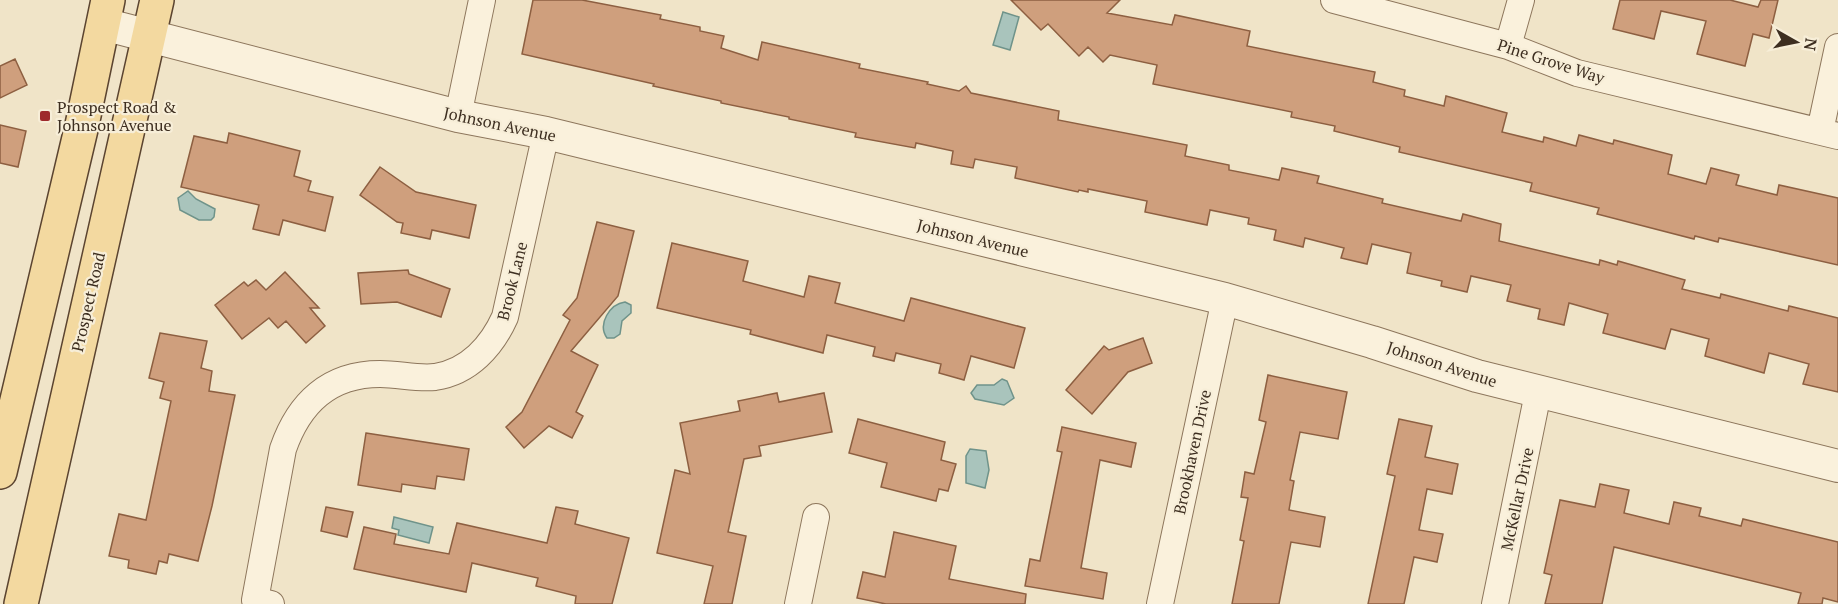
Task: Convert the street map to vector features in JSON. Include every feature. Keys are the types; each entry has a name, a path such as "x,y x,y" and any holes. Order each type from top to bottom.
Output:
{"main road":[{"name":"Prospect Road","path":"21,604 157,0"},
{"path":"0,472 105,12"}],"street":[{"path":"458,116 482,0"},
{"name":"Pine Grove Way","path":"1334,0 1508,46 1576,73 1829,133"},
{"path":"1508,46 1521,0"},
{"name":"Johnson Avenue","path":"105,12 148,36 458,116 546,134 1225,299 1538,393 1838,466"},
{"path":"1829,133 1838,47"},
{"name":"Brook Lane","path":"263,602 283,449 290,429 302,410 321,392 344,380 364,375 436,377 460,369 481,355 495,338 505,317 546,134"},
{"name":"Brookhaven Drive","path":"1160,604 1225,299"},
{"name":"McKellar Drive","path":"1495,604 1538,393"},
{"path":"798,604 816,517"}],"water":[{"path":"1003,12 1019,17 1010,50 993,45"},
{"path":"188,191 196,199 215,209 211,220 199,220 180,210 178,198"},
{"path":"625,302 631,305 631,313 622,321 620,334 614,338 607,338 604,333 604,321 614,306"},
{"path":"1002,379 1007,381 1014,398 1004,405 975,399 971,393 977,385 994,385"},
{"path":"970,449 986,451 989,470 985,488 966,483 966,456"},
{"path":"394,517 433,527 429,543 398,535 399,530 392,528"}],"building":[{"path":"533,0 582,0 661,15 660,19 700,27 700,31 724,36 721,48 758,60 762,42 860,64 859,68 928,82 927,84 959,91 966,86 971,93 1059,111 1058,120 1187,145 1185,156 1229,165 1229,170 1279,180 1282,168 1319,176 1317,183 1383,199 1382,203 1461,221 1463,214 1501,224 1499,241 1599,265 1600,260 1617,265 1618,261 1685,280 1682,289 1720,298 1721,294 1788,311 1789,306 1838,318 1838,392 1803,384 1809,364 1769,353 1764,373 1705,356 1709,339 1671,329 1665,349 1603,333 1608,314 1569,303 1564,325 1538,319 1540,309 1507,301 1511,285 1471,276 1467,292 1441,286 1442,281 1407,273 1411,253 1372,244 1367,264 1341,258 1344,248 1305,238 1303,247 1274,240 1276,230 1248,224 1249,218 1210,210 1207,225 1145,212 1147,201 1088,189 1088,192 1079,190 1078,192 1015,178 1017,167 975,159 973,168 951,164 953,151 916,143 915,148 855,137 856,133 721,103 721,101 653,86 654,84 522,54"},
{"path":"1011,0 1120,0 1107,13 1172,25 1175,15 1250,31 1247,46 1375,72 1373,82 1405,90 1404,96 1444,106 1446,96 1507,113 1502,132 1543,142 1544,137 1576,146 1579,135 1613,144 1614,140 1672,155 1668,174 1706,184 1711,168 1739,175 1736,185 1777,195 1779,185 1838,198 1838,265 1719,238 1718,242 1695,236 1694,239 1597,214 1599,208 1530,191 1532,183 1399,152 1400,147 1334,131 1335,126 1291,117 1292,112 1153,84 1157,65 1110,55 1103,62 1088,47 1079,56 1048,24 1041,30"},
{"path":"1620,0 1730,0 1758,7 1761,0 1778,0 1769,38 1753,34 1745,66 1697,54 1706,21 1661,11 1654,39 1613,29"},
{"path":"15,59 27,85 0,98 0,66"},
{"path":"0,125 26,131 18,167 0,163"},
{"path":"229,133 300,151 294,176 311,181 308,191 333,197 325,231 283,220 279,235 253,229 259,205 181,187 194,136 227,143"},
{"path":"380,167 416,192 476,205 469,238 432,230 430,239 401,233 403,223 397,222 360,195"},
{"path":"597,222 634,231 618,296 571,351 598,365 576,412 583,416 572,438 549,426 524,448 506,427 522,412 570,320 563,315 577,298"},
{"path":"672,243 748,261 743,281 804,297 809,276 840,283 835,303 904,321 911,298 1025,328 1014,368 971,356 964,380 939,373 941,364 896,353 894,361 873,356 875,347 827,335 823,353 750,334 751,330 657,308"},
{"path":"408,270 409,274 450,289 441,317 397,302 361,304 358,273"},
{"path":"285,272 319,308 310,308 325,326 306,343 286,321 278,328 269,318 242,339 215,305 244,282 248,286 256,280 266,290"},
{"path":"160,333 207,341 201,368 212,371 209,391 235,395 198,561 169,554 167,563 159,561 156,574 128,568 129,560 109,556 119,514 146,520 171,401 160,398 164,382 149,378"},
{"path":"1143,338 1152,363 1128,372 1092,414 1066,390 1104,346 1109,350"},
{"path":"1268,375 1347,392 1338,439 1300,432 1290,480 1294,481 1289,510 1325,517 1320,547 1291,542 1279,604 1232,604 1244,541 1240,540 1248,498 1241,497 1245,472 1254,474 1266,422 1259,420"},
{"path":"777,393 779,402 824,393 832,432 759,446 761,456 744,459 728,532 746,536 732,604 704,604 713,566 657,553 675,470 690,474 680,423 740,411 738,401"},
{"path":"858,419 945,442 941,460 956,464 948,491 939,489 936,501 881,487 887,463 849,453"},
{"path":"1399,419 1432,426 1425,457 1458,464 1452,494 1427,489 1419,530 1443,534 1437,562 1414,557 1404,604 1368,604 1395,476 1387,474"},
{"path":"1062,427 1136,443 1131,467 1100,460 1081,568 1107,573 1103,599 1025,586 1030,559 1040,561 1062,452 1057,451"},
{"path":"366,433 469,449 464,480 437,476 435,489 402,484 401,492 358,485"},
{"path":"1600,484 1629,490 1624,513 1669,524 1674,502 1701,508 1699,516 1741,526 1743,519 1838,542 1838,602 1823,598 1822,604 1798,604 1801,593 1614,547 1602,604 1545,604 1552,575 1544,573 1560,500 1595,507"},
{"path":"326,507 353,512 347,537 321,531"},
{"path":"556,507 578,511 575,524 629,538 612,604 575,604 576,596 536,586 538,578 472,563 466,592 354,569 364,527 396,534 394,544 449,554 457,523 547,543"},
{"path":"894,532 956,546 949,579 1026,594 1025,604 886,604 857,598 863,572 885,577"}],"place":[{"name":"Prospect Road & Johnson Avenue","path":"45,116"}]}
